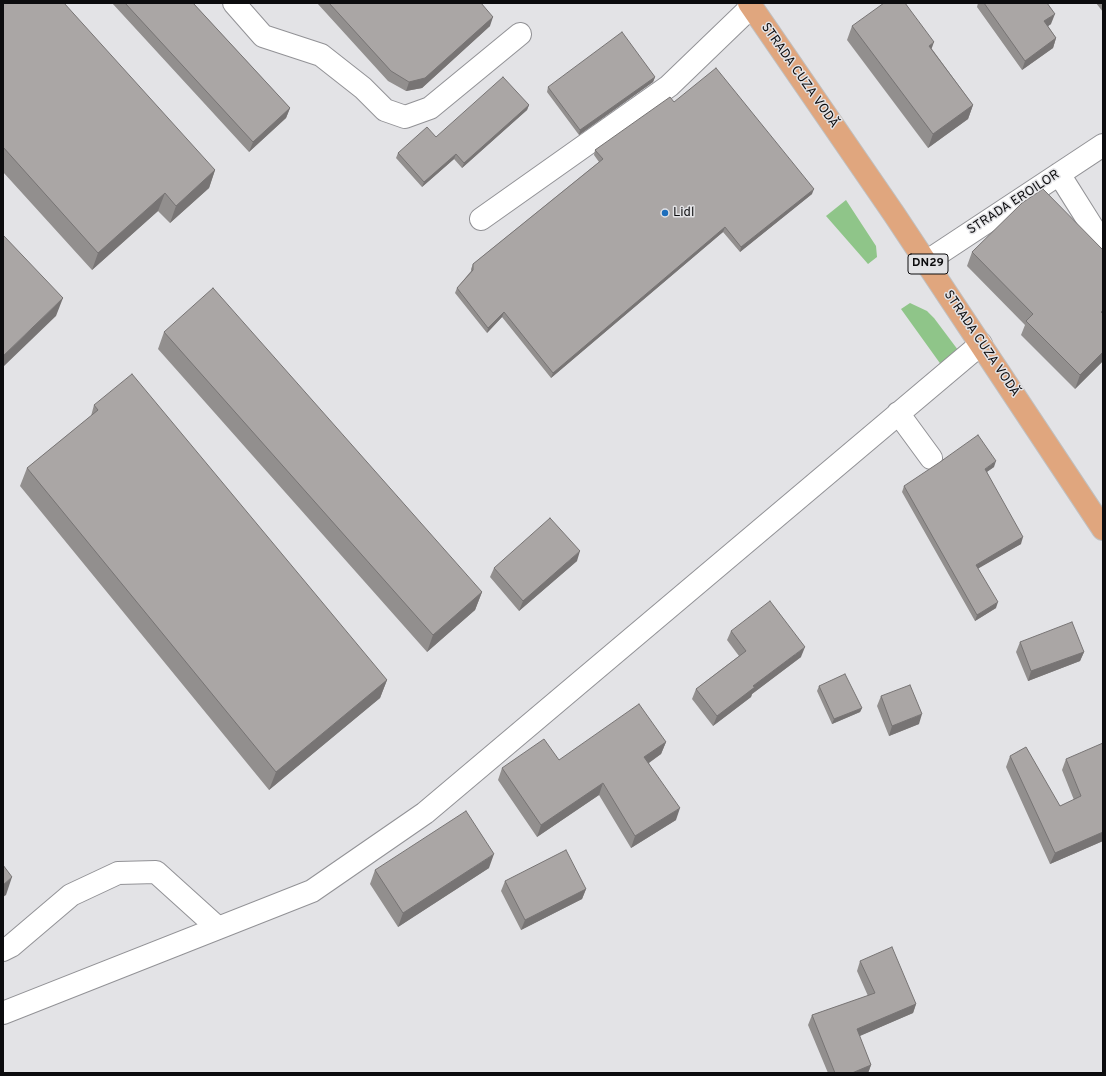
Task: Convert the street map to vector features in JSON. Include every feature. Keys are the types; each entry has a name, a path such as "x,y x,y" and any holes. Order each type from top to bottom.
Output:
{"main road":[{"name":"STRADA CUZA VODĂ","path":"750,5 926,262 1103,528"}],"street":[{"path":"234,3 263,36 321,55 363,88 385,110 405,117 430,108 520,34"},
{"path":"481,219 669,86 750,5"},
{"name":"STRADA EROILOR","path":"926,262 1103,145"},
{"path":"1059,174 1103,244"},
{"path":"3,1013 312,891 425,813 981,344"},
{"path":"898,413 931,458"},
{"path":"3,950 11,946 71,895 118,872 156,872 218,928"}],"green space":[{"path":"846,200 876,246 877,257 868,264 826,216"},
{"path":"910,303 927,311 934,318 964,358 947,373 901,309"}],"building":[{"path":"3,3 64,3 215,170 176,206 165,193 98,253 3,147"},
{"path":"125,3 193,3 290,108 253,142"},
{"path":"329,3 481,3 493,17 425,78 409,82 391,71"},
{"path":"884,3 905,3 934,42 929,46 973,105 933,134 852,26"},
{"path":"984,3 1047,3 1055,14 1044,21 1056,38 1025,61"},
{"path":"622,32 655,77 580,130 548,87"},
{"name":"Lidl","path":"716,68 814,189 741,247 725,227 553,373 504,312 488,328 457,288 473,270 473,264 603,159 595,150 670,97 674,102"},
{"path":"503,77 529,105 464,163 456,154 424,182 398,153 427,127 436,137"},
{"path":"1043,189 1103,250 1103,311 1101,312 1103,314 1103,352 1080,375 1026,321 1033,314 972,252 1022,203"},
{"path":"3,235 63,298 3,356"},
{"path":"213,288 482,592 433,635 164,332"},
{"path":"132,374 387,680 276,772 27,468 98,410 94,405"},
{"path":"978,435 996,461 985,469 1023,537 976,565 998,602 977,615 904,486"},
{"path":"550,518 580,551 523,601 494,568"},
{"path":"770,601 805,647 753,686 755,687 717,716 696,689 746,651 731,631"},
{"path":"1072,622 1084,652 1031,671 1020,642"},
{"path":"845,674 862,708 834,719 819,686"},
{"path":"910,685 922,714 892,726 881,696"},
{"path":"639,704 666,742 644,757 680,808 635,836 603,783 541,825 502,768 544,739 559,760"},
{"path":"1103,743 1103,832 1055,853 1010,756 1026,747 1060,806 1081,796 1066,759"},
{"path":"466,811 494,854 403,913 375,870"},
{"path":"566,850 586,889 525,920 505,881"},
{"path":"3,865 12,877 3,885"},
{"path":"892,947 916,1004 857,1029 871,1065 852,1073 835,1073 812,1015 875,993 860,961"}],"place":[{"name":"Lidl","path":"665,213"}]}
